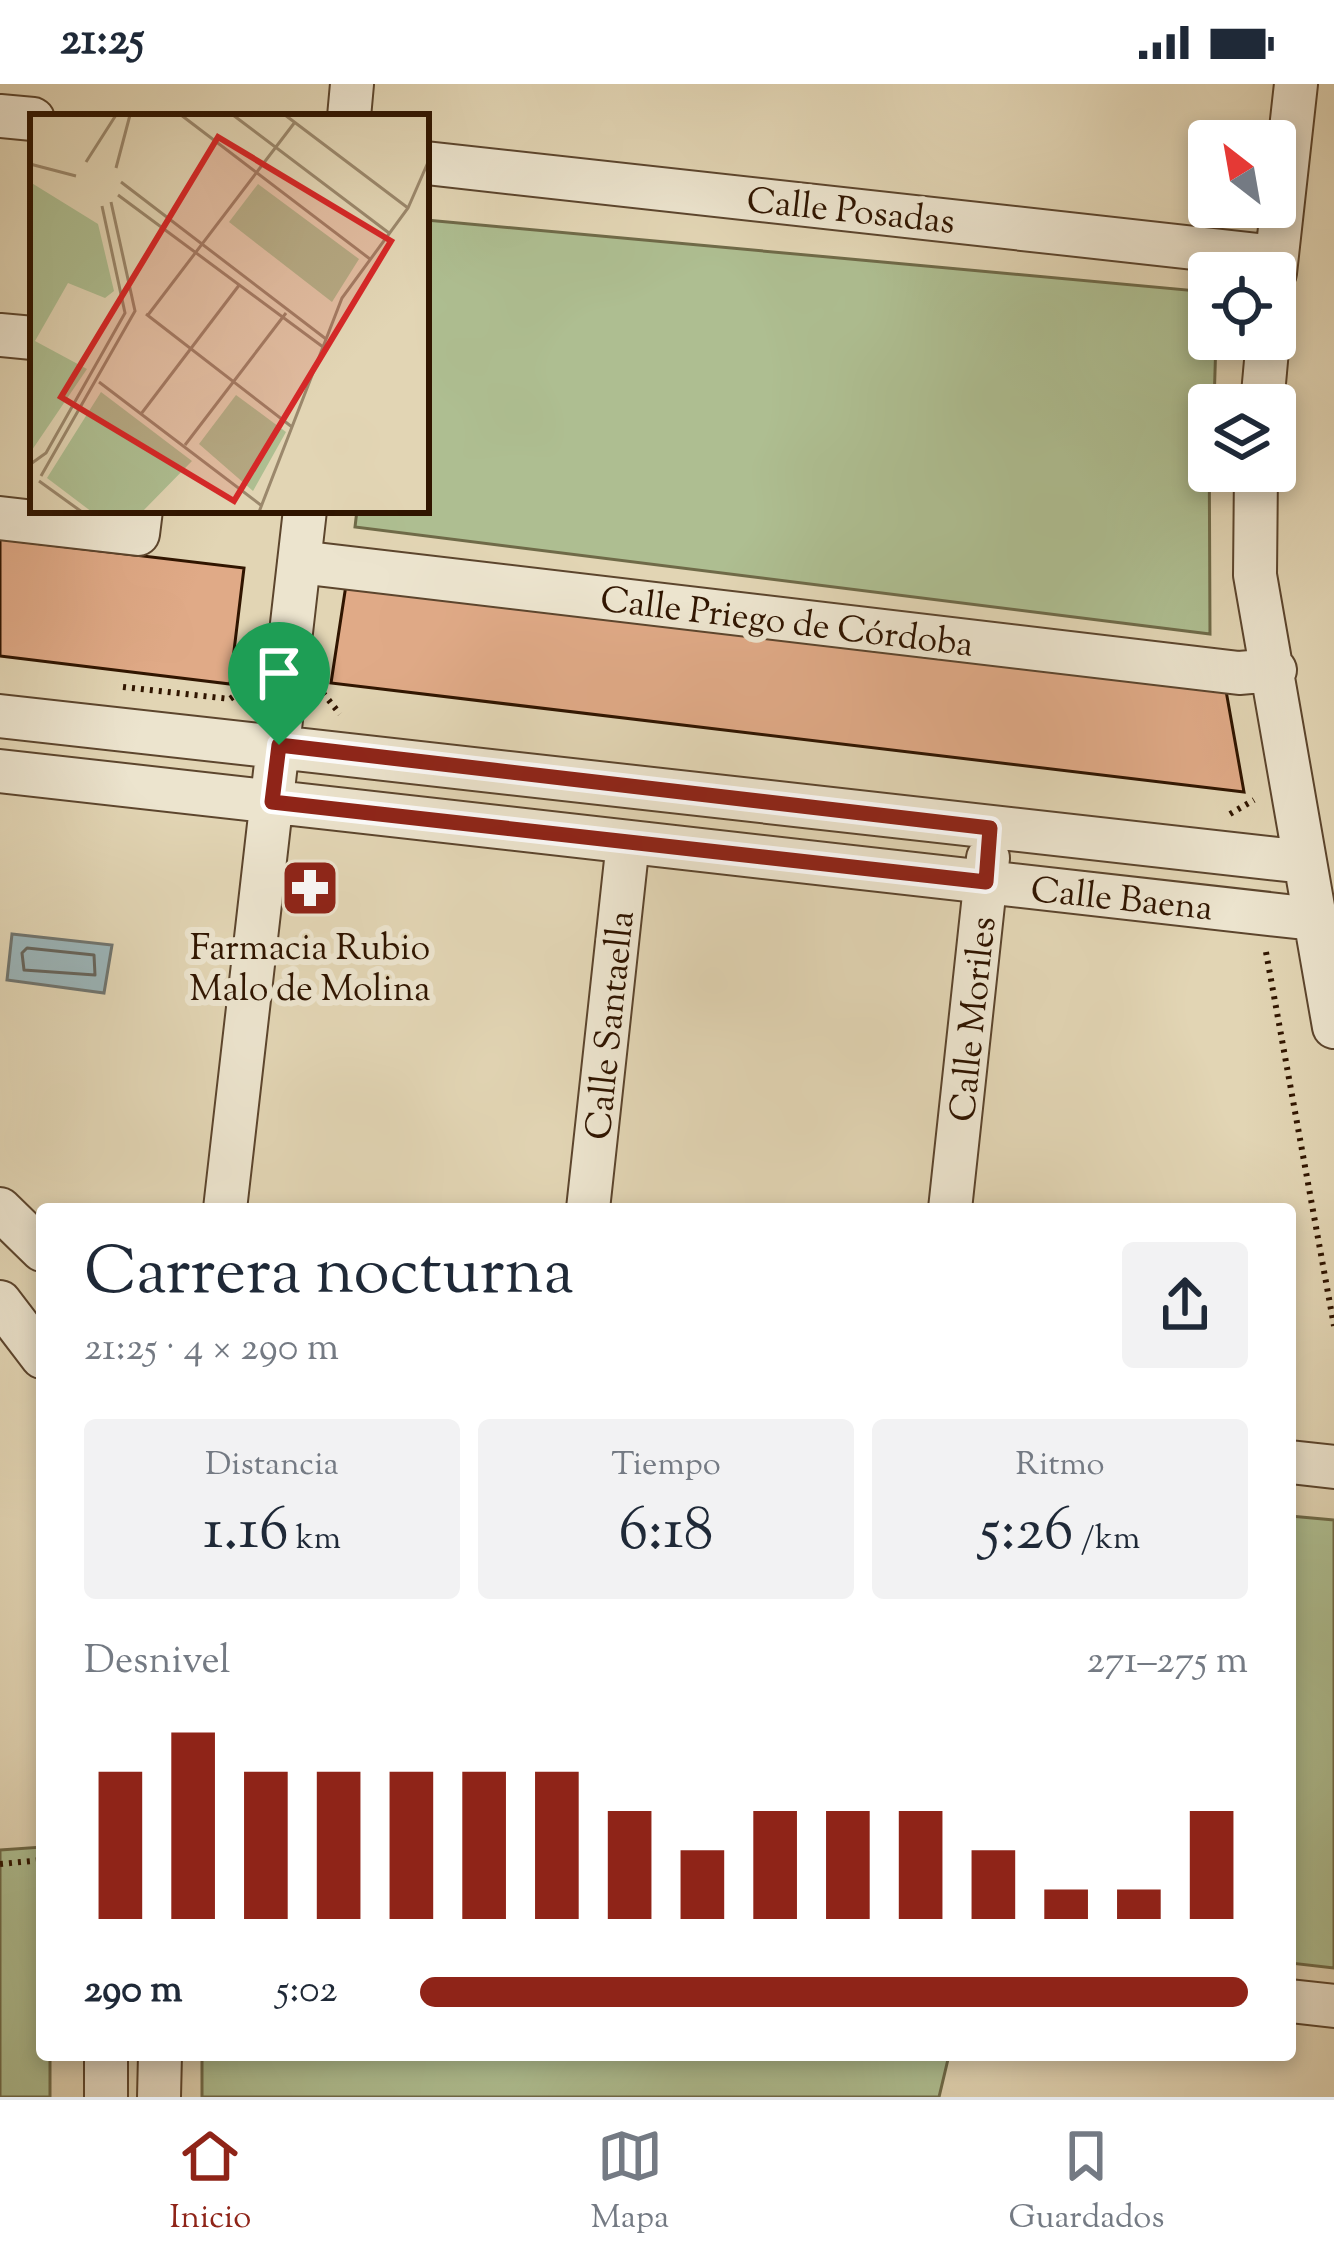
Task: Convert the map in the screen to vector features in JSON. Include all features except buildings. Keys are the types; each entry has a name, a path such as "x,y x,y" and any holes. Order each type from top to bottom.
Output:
{"street":[{"path":"349,114 352,84"},
{"path":"1276,252 1295,84"},
{"path":"0,116 30,119"},
{"name":"Calle Posadas","path":"429,163 1188,255"},
{"path":"0,335 30,338"},
{"path":"1256,492 1256,575 1334,1027"},
{"path":"0,518 138,534 141,513"},
{"path":"226,1203 305,513"},
{"name":"Calle Priego de Córdoba","path":"299,562 1240,673 1275,670"},
{"name":"Calle Baena","path":"0,716 1305,862"},
{"name":"Calle Baena","path":"0,771 1315,919"},
{"name":"Calle Moriles","path":"951,1203 990,828"},
{"name":"Calle Santaella","path":"589,1203 628,842"},
{"path":"0,1208 36,1244"},
{"path":"0,1302 36,1349"},
{"path":"1296,1463 1334,1467"},
{"path":"1296,2002 1334,2006"},
{"path":"106,2061 106,2097"},
{"path":"160,2061 160,2097"}],"path":[{"path":"115,686 230,699 254,680"},
{"path":"320,688 333,711 342,715"},
{"path":"311,694 316,705"},
{"path":"332,722 355,724"},
{"path":"1208,811 1244,809 1256,790"},
{"path":"1224,909 1228,928 1238,939 1263,947 1272,968 1334,1326"},
{"path":"0,1864 36,1861"}],"green space":[{"path":"429,220 1188,290 1188,360 1215,360 1215,384 1188,384 1188,492 1209,492 1210,634 355,527 357,513 429,513"},
{"path":"1296,1517 1334,1520 1334,1968 1296,1964"},
{"path":"36,1847 36,2061 50,2061 50,2097 0,2097 0,1850"},
{"path":"202,2061 948,2061 939,2097 202,2097"}],"water":[{"path":"12,934 112,945 104,993 7,980"}],"place":[{"name":"Farmacia Rubio Malo de Molina","path":"310,888"}],"route":[{"path":"279,745 990,828 986,882 272,802 279,745"}]}
